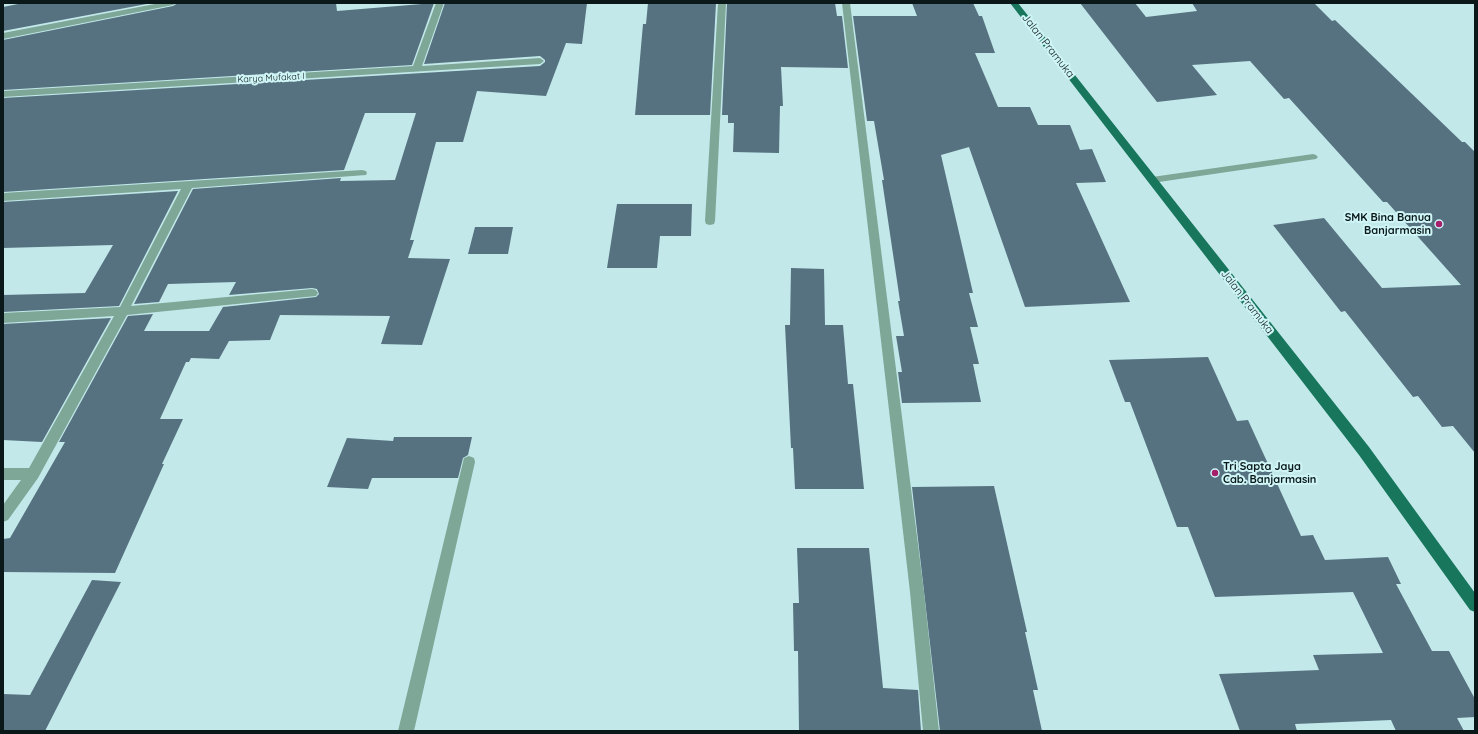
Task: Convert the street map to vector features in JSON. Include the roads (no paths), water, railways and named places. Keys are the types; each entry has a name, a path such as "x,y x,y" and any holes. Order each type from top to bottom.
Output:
{"main road":[{"name":"Jalan Pramuka","path":"1014,3 1364,452 1475,605"}],"street":[{"path":"3,36 173,3"},
{"path":"416,69 440,3"},
{"path":"710,221 722,3"},
{"path":"846,3 917,592 931,731"},
{"name":"Karya Mufakat I","path":"3,94 540,61"},
{"path":"1152,180 1313,157"},
{"path":"3,197 362,173"},
{"path":"3,516 33,474 123,311 188,185"},
{"path":"3,318 123,311 312,293"},
{"path":"406,731 470,462"},
{"path":"3,474 33,474"}],"place":[{"name":"SMK Bina Banua Banjarmasin","path":"1439,224"},
{"name":"Tri Sapta Jaya Cab. Banjarmasin","path":"1215,473"}]}
